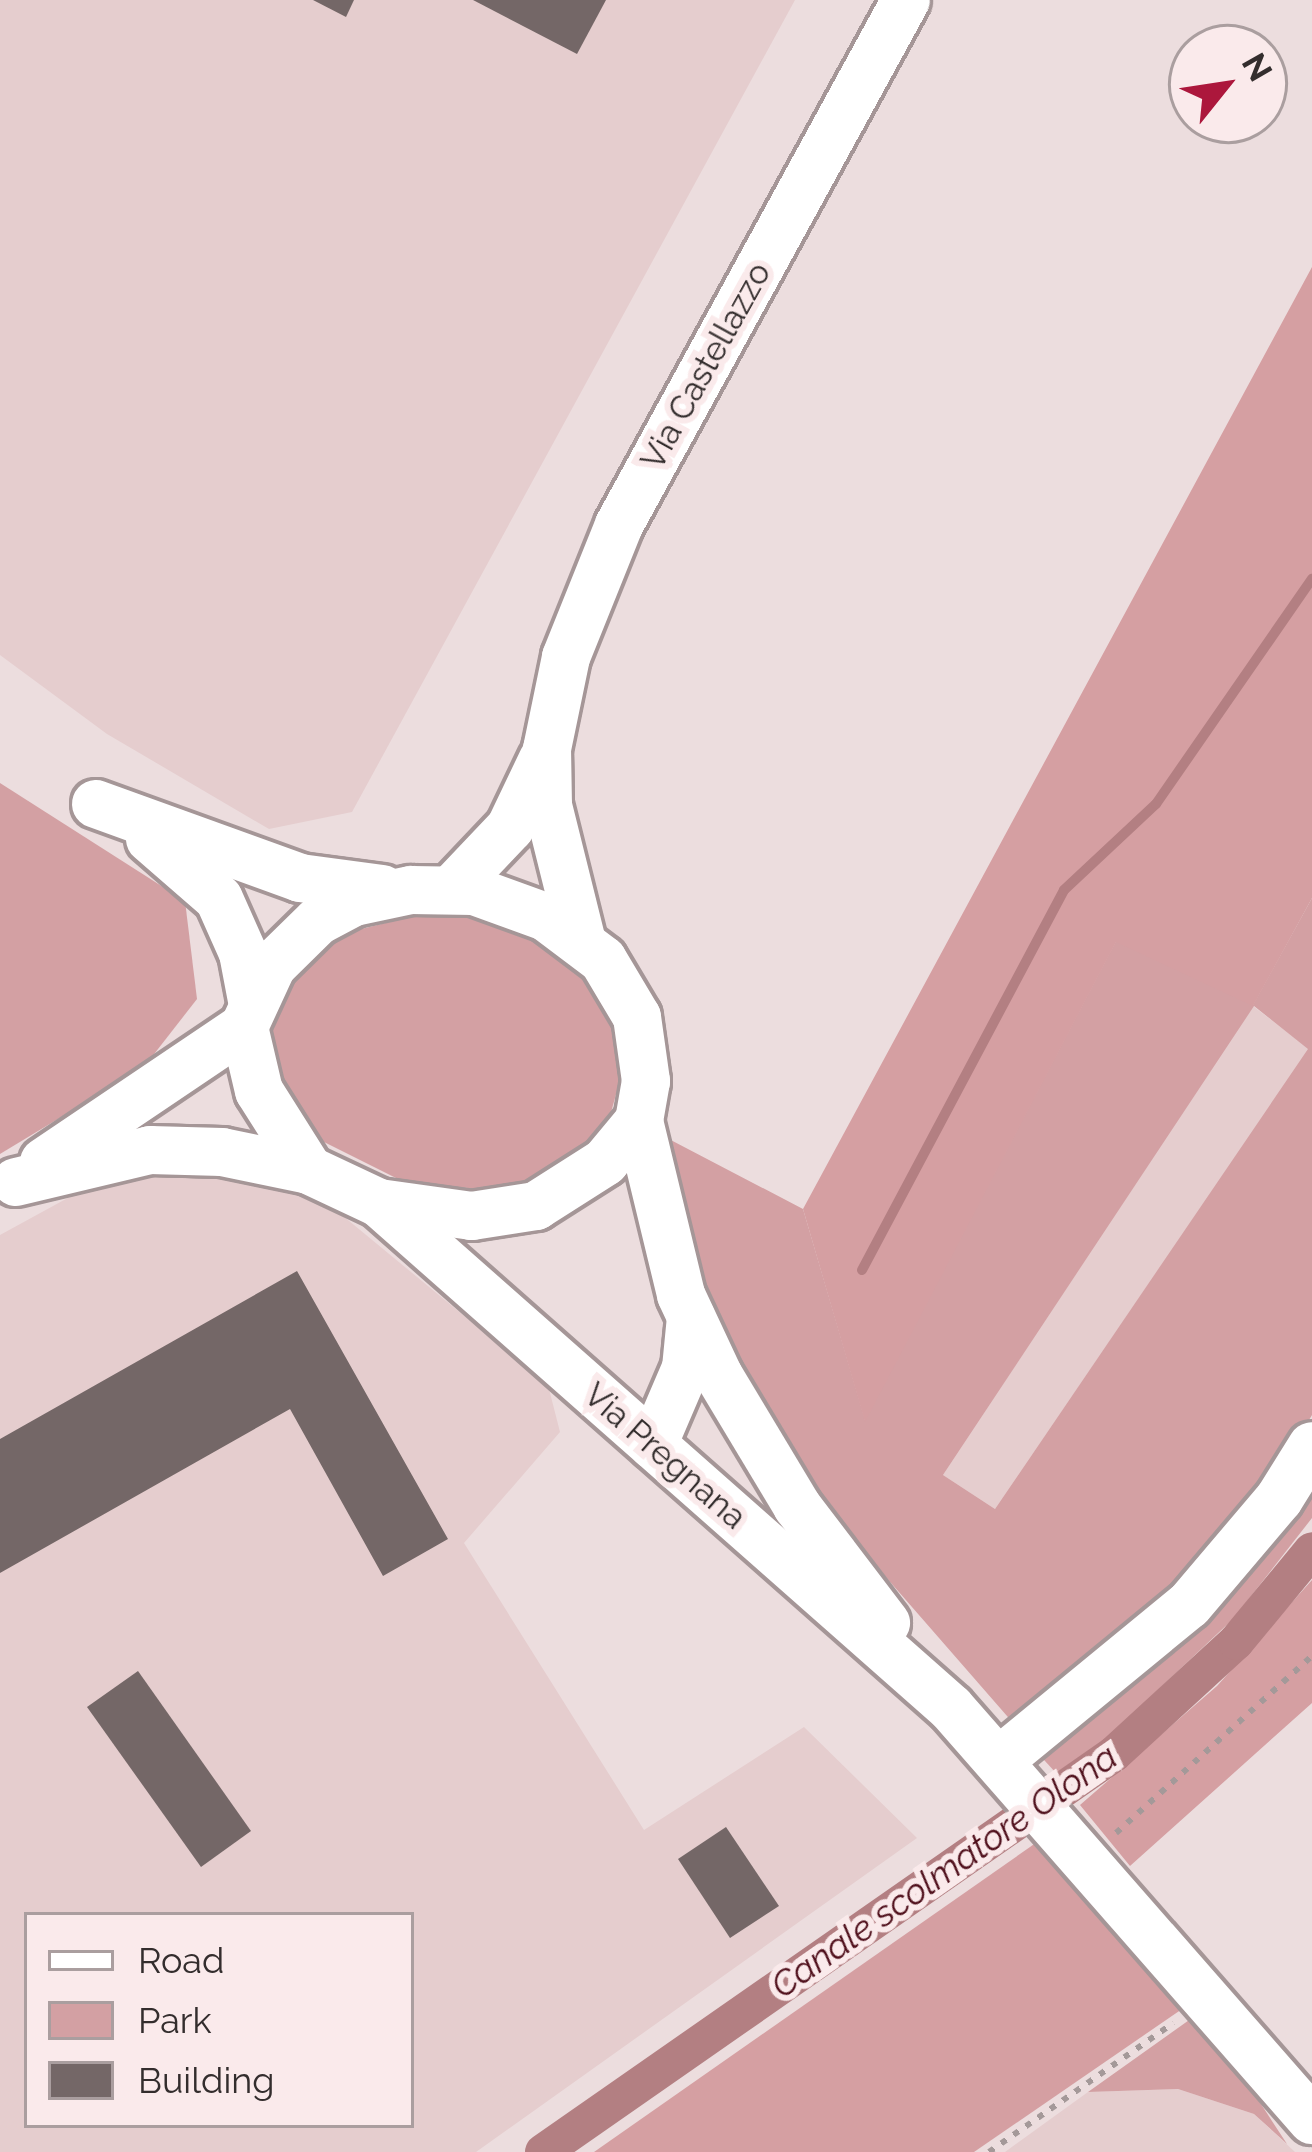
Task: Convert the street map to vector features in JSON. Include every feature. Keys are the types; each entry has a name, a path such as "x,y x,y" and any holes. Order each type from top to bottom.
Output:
{"street":[{"name":"Via Castellazzo","path":"432,889 510,828 547,749 566,657 619,524 907,0"},
{"name":"Via Castellazzo","path":"547,749 557,864 582,942"},
{"path":"8,1187 150,1150 222,1152 310,1170 379,1203 472,1216 536,1206 605,1162 639,1121 646,1081 638,1017 625,988 582,942 546,917 432,889 345,889 96,804 203,878 233,926 259,1091 310,1170"},
{"path":"8,1187 248,1014 291,943 318,921 354,902 432,889"},
{"name":"Via Pregnana","path":"639,1121 691,1317 797,1506 951,1708"},
{"name":"Via Pregnana","path":"379,1203 951,1708 1312,2120"},
{"path":"653,1445 686,1368 691,1317"},
{"path":"1006,1767 1189,1605 1279,1499 1312,1446"}],"path":[{"path":"1079,1850 1312,1656"},
{"path":"989,2152 1206,2000"}],"shaded area":[{"path":"0,0 795,0 352,812 269,829 107,734 0,655"},
{"path":"1312,267 1312,898 1253,1006 1116,942 865,1422 803,1209"},
{"path":"1253,1006 1309,1049 995,1509 943,1475"},
{"path":"191,1169 314,1192 548,1385 560,1432 464,1543 644,1830 804,1727 917,1838 476,2152 0,2152 0,1235 75,1194"},
{"path":"1312,1580 1312,1703 1130,1866 1080,1805 1217,1686"},
{"path":"1040,1840 1185,2007 974,2152 594,2152"},
{"path":"1178,2089 1254,2114 1295,2152 1005,2152 1088,2092"}],"green space":[{"path":"0,783 185,901 197,999 144,1067 0,1154"},
{"path":"1312,898 1312,1415 1276,1475 1178,1592 1014,1724 803,1482 734,1362 684,1245 665,1137 803,1209 865,1420 1116,941 1253,1005","holes":["1254,1006 1308,1049 995,1509 943,1475"]},
{"path":"434,911 479,914 547,940 590,975 618,1022 625,1062 610,1116 589,1149 552,1179 512,1191 408,1184 320,1140 280,1087 271,1019 289,979 337,935"},
{"path":"1312,1476 1312,1518 1233,1619 1107,1738 1056,1773 1034,1749"},
{"path":"1192,2018 1287,2144 1254,2114 1178,2089 1088,2092"}],"building":[{"path":"313,0 354,0 346,17"},
{"path":"473,0 606,0 577,54"},
{"path":"297,1271 448,1539 383,1576 290,1409 0,1573 0,1439"},
{"path":"138,1671 251,1831 201,1867 87,1707"},
{"path":"726,1827 779,1906 730,1938 678,1859"}],"waterway":[{"path":"862,1270 1064,890 1156,804 1312,579"},
{"name":"Canale scolmatore Olona","path":"543,2152 1114,1754 1236,1642 1312,1550"}]}
